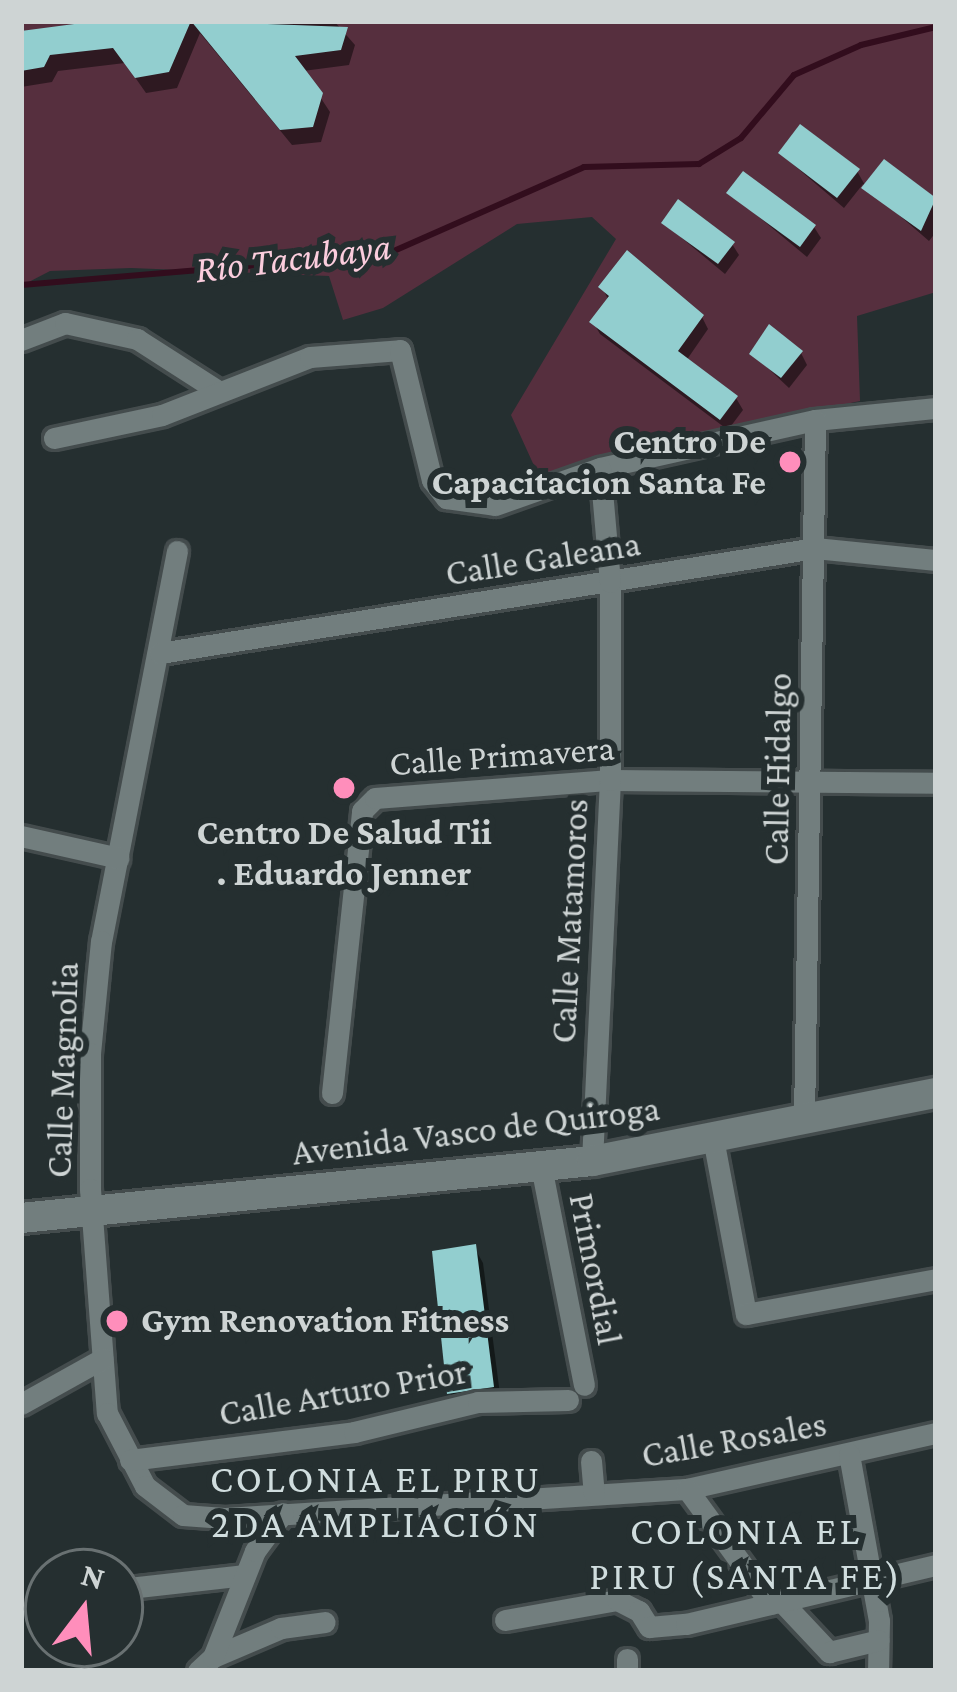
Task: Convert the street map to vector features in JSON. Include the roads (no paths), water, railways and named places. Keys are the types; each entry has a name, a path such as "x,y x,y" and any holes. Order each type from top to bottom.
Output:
{"main road":[{"name":"Avenida Vasco de Quiroga","path":"21,1218 92,1215 592,1161 936,1093"}],"street":[{"path":"21,340 65,323 137,339 220,392"},
{"path":"54,438 162,415 310,357 400,350 432,480 446,498 494,505 600,469 815,420 936,408"},
{"name":"Calle Hidalgo","path":"804,1120 815,420"},
{"name":"Calle Matamoros","path":"592,1161 610,780 610,582 600,469"},
{"name":"Calle Galeana","path":"160,653 815,548 936,560"},
{"name":"Calle Magnolia","path":"177,551 119,858 90,1053 92,1215 107,1413 130,1460 161,1502 182,1515"},
{"name":"Calle Primavera","path":"332,1093 362,811 375,798 610,780 812,777 936,783"},
{"path":"21,836 119,858"},
{"path":"713,1138 746,1314 936,1279"},
{"name":"Primordial","path":"541,1166 576,1392"},
{"path":"21,1404 102,1359"},
{"name":"Calle Arturo Prior","path":"130,1460 355,1432 478,1402 576,1392"},
{"name":"Calle Rosales","path":"182,1515 283,1514 687,1489 936,1433"},
{"path":"849,1454 872,1581 878,1671"},
{"path":"591,1461 594,1493"},
{"path":"687,1489 777,1603 830,1652 879,1640"},
{"path":"205,1664 245,1575 283,1514"},
{"path":"505,1620 616,1600 639,1611 649,1627 936,1565"},
{"path":"144,1586 245,1575"},
{"path":"205,1664 281,1628 325,1622"}],"waterway":[{"name":"Río Tacubaya","path":"21,285 387,254 584,167 699,164 741,138 794,75 861,45 936,27"}],"place":[{"name":"Centro De Capacitacion Santa Fe","path":"790,462"},
{"name":"Centro De Salud Tii . Eduardo Jenner","path":"344,788"},
{"name":"Gym Renovation Fitness","path":"117,1321"}],"district":[{"name":"COLONIA EL PIRU 2DA AMPLIACIÓN","path":"376,1502"},
{"name":"COLONIA EL PIRU (SANTA FE)","path":"746,1554"}]}
